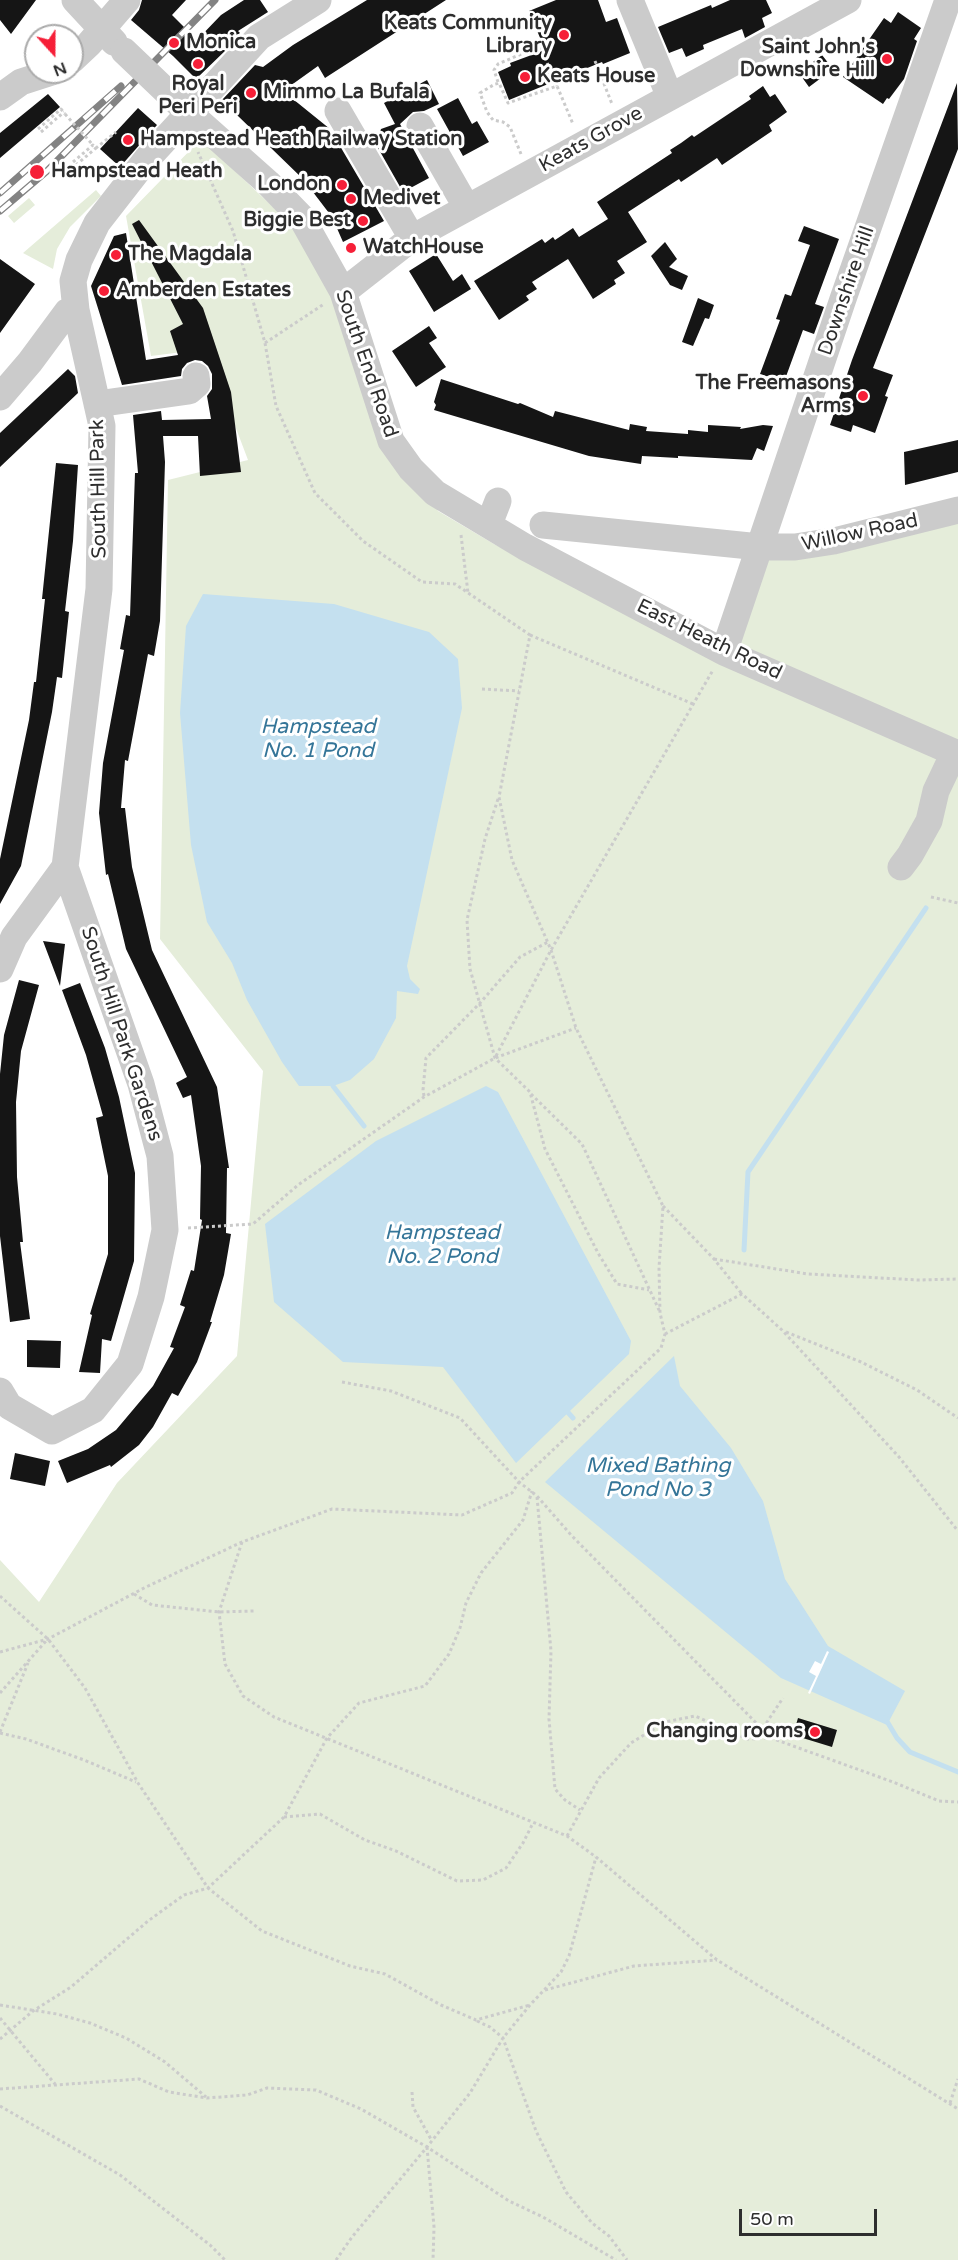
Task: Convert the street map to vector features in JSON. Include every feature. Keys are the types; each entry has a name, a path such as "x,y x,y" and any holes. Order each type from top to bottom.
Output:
{"street":[{"name":"South End Road","path":"75,0 102,30 194,118 268,183 301,218 343,292 391,441 411,469 435,494 478,511"},
{"path":"84,48 127,0"},
{"name":"South Hill Park","path":"65,867 99,589 102,426 76,310 73,281 79,260 98,223 146,160 194,118 259,38 318,0"},
{"path":"630,0 670,97"},
{"name":"Keats Grove","path":"343,292 412,238 848,0"},
{"name":"Downshire Hill","path":"724,652 948,0"},
{"path":"0,97 24,81"},
{"path":"338,111 412,238"},
{"path":"420,126 467,208"},
{"path":"0,397 68,312 76,310"},
{"path":"97,404 189,390 197,384 196,376"},
{"name":"Willow Road","path":"760,547 795,547 834,541 958,510"},
{"name":"East Heath Road","path":"478,511 525,547 724,652 956,754"},
{"path":"543,525 760,547"},
{"path":"901,867 929,821 936,791 956,754"},
{"path":"0,969 15,937 65,867"},
{"name":"South Hill Park Gardens","path":"0,1391 9,1406 52,1431 93,1410 130,1364 151,1297 165,1230 160,1156 144,1095 65,867"}],"path":[{"path":"556,86 508,103 494,70 498,64 540,46 572,122 587,143"},
{"path":"595,61 621,125"},
{"path":"499,83 480,93 487,112 493,120 503,122 510,127 518,143 526,176"},
{"path":"40,131 64,113 94,147"},
{"path":"194,118 190,134 233,231 265,343 276,406 315,493 363,541 422,582 455,584 530,635 693,704"},
{"path":"74,163 116,132"},
{"path":"265,343 343,292"},
{"path":"468,593 478,511"},
{"path":"530,635 499,797 485,839 467,920 470,969 495,1058 582,1144 660,1313"},
{"path":"495,1058 551,950 724,652"},
{"path":"482,689 519,692"},
{"path":"499,797 512,861 548,942 576,1028 663,1206 714,1259 742,1294 782,1330 899,1456 958,1531"},
{"path":"932,897 958,903"},
{"path":"424,1096 426,1058 480,1003 520,957 548,942"},
{"path":"165,1230 253,1224 297,1185 424,1096 495,1058 576,1028"},
{"path":"530,1092 544,1149 598,1253 617,1284 649,1290"},
{"path":"0,1652 48,1639 133,1594 242,1542 332,1509 462,1515 512,1493 519,1482 661,1348 665,1334 660,1313 659,1268 663,1206"},
{"path":"714,1259 808,1274 918,1280 958,1279"},
{"path":"665,1334 742,1294"},
{"path":"782,1330 861,1362 917,1390 958,1418"},
{"path":"342,1382 391,1391 460,1418 519,1482 537,1496 571,1534 771,1738"},
{"path":"0,2039 33,2011 70,1987 148,1921 184,1895 208,1888 284,1817 327,1738 359,1703 426,1686 449,1654 460,1628 466,1603 481,1573 523,1520 532,1491"},
{"path":"537,1496 551,1651 549,1719 555,1789 565,1800 580,1810"},
{"path":"242,1542 219,1612 225,1664 243,1696 273,1717 567,1836 596,1857 717,1960 958,2109"},
{"path":"133,1594 152,1605 219,1612 254,1611"},
{"path":"0,1596 48,1639 85,1688 138,1783 208,1888 262,1931 350,1965 385,1974 490,2027 503,2038 536,2131 566,2192 592,2223 609,2236 627,2260"},
{"path":"0,1693 48,1639"},
{"path":"28,1663 0,1732 84,1760 138,1783"},
{"path":"763,1728 783,1698"},
{"path":"567,1836 599,1778 631,1743 664,1722 695,1716 748,1739 771,1738 939,1801 958,1802"},
{"path":"284,1817 320,1814 365,1840 396,1851 457,1881 483,1880 506,1868 534,1822"},
{"path":"336,2260 352,2237 470,2092 503,2038 561,1972 568,1956 596,1857"},
{"path":"545,1990 634,1966 717,1960"},
{"path":"0,2005 57,2014 90,2023 126,2038 165,2062 207,2098"},
{"path":"476,2020 530,2005"},
{"path":"0,2018 55,2084"},
{"path":"0,2089 139,2079 170,2092 207,2098 247,2095 267,2088 316,2090 361,2109 427,2147 509,2201 543,2217 616,2260"},
{"path":"950,2104 958,2079"},
{"path":"412,2092 413,2107 432,2141"},
{"path":"0,2106 120,2175 210,2245 225,2260"},
{"path":"427,2147 434,2227 433,2260"}],"green space":[{"name":"Hampstead Heath","path":"201,139 292,225 329,290 438,511 494,544 714,656 760,547 958,510 958,2260 0,2260 0,1560 39,1602 117,1483 237,1356 263,1071 160,939 168,480 248,460 206,349 151,356 126,216"},
{"path":"96,190 101,196 70,227 57,249 53,269 23,253"},
{"path":"29,198 35,205 14,223 8,216"}],"water":[{"name":"Hampstead No. 1 Pond","path":"203,594 334,604 429,632 458,659 462,708 407,966 410,979 420,989 418,994 397,991 396,1018 374,1059 350,1080 333,1086 299,1086 282,1062 247,1000 232,963 207,922 191,845 180,713 186,626"},
{"name":"Hampstead No. 2 Pond","path":"486,1086 498,1092 631,1341 629,1354 516,1463 443,1367 343,1362 274,1302 265,1224 376,1141"},
{"name":"Mixed Bathing Pond No 3","path":"674,1356 680,1386 731,1448 763,1501 785,1579 828,1646 905,1691 887,1725 781,1678 545,1482"}],"pier":[{"path":"827,1651 829,1652 810,1694 808,1693 816,1676 809,1672 815,1661 821,1664"}],"building":[{"path":"0,0 36,0 11,34 0,20"},
{"path":"142,0 186,0 172,15 197,40 221,15 244,0 260,0 268,12 238,31 240,33 223,46 227,49 196,79 131,20 139,10"},
{"path":"367,0 446,0 325,78 318,66 283,91 330,129 384,221 343,242 332,217 303,179 238,116 223,105 222,100 255,65 263,67 293,45"},
{"path":"556,0 598,0 606,22 617,18 630,53 509,100 498,72 511,66 510,63 545,50 529,11"},
{"path":"730,0 766,0 772,13 762,18 765,27 745,38 742,29 703,45 704,49 686,57 682,48 669,53 658,27 711,5 712,8"},
{"name":"Saint John's Downshire Hill","path":"898,12 921,28 914,39 917,41 904,79 883,104 843,77 884,18 891,23"},
{"path":"822,55 833,69 809,87 799,73"},
{"path":"427,80 439,104 424,111 413,112 400,124 429,178 403,192 378,148 384,144 379,135 381,129 395,124 384,103"},
{"path":"957,83 958,149 873,368 893,375 875,433 853,425 851,432 830,425 852,360"},
{"path":"763,86 770,97 775,94 787,112 769,125 772,131 722,165 717,158 681,182 679,179 628,212 647,242 617,261 625,273 614,280 616,284 593,299 568,259 532,282 537,289 526,296 529,300 499,320 474,281 542,239 545,243 553,237 555,240 573,228 579,237 608,219 597,202 672,153 670,150 692,135 694,137 751,99 749,96"},
{"path":"48,94 60,107 0,158 0,133"},
{"path":"458,98 472,124 477,121 489,142 463,156 437,109"},
{"name":"Hampstead Heath Railway Station","path":"138,108 157,125 120,167 100,149"},
{"path":"139,220 203,308 231,392 241,472 200,476 198,436 163,436 165,462 160,621 154,656 148,654 128,761 125,760 121,808 125,808 132,867 152,950 217,1087 229,1168 227,1168 226,1233 231,1234 224,1275 210,1322 212,1322 197,1362 178,1396 172,1393 153,1427 139,1445 111,1467 110,1465 67,1483 58,1461 88,1449 116,1430 153,1386 174,1348 170,1347 185,1307 180,1305 191,1270 194,1271 202,1220 200,1219 201,1166 191,1095 183,1098 176,1083 187,1077 126,949 108,874 106,875 99,813 103,763 124,650 120,649 126,615 130,616 135,473 138,473 133,415 161,411 162,420 211,419 207,396 212,389 212,374 202,361 195,360 187,363 182,369 181,376 122,385 91,286 114,236 126,233 146,360 178,355 170,331 183,324 132,224"},
{"path":"804,226 839,239 815,304 824,307 814,334 803,330 784,382 760,374 780,320 776,319 785,294 791,296 810,245 798,241"},
{"path":"665,242 677,259 669,267 688,276 682,290 670,285 651,256"},
{"path":"436,254 453,281 462,274 471,289 434,312 409,271"},
{"path":"0,259 35,284 0,333"},
{"path":"698,298 714,305 709,319 705,318 693,346 682,342"},
{"path":"429,326 437,338 429,343 446,367 416,387 392,351"},
{"path":"68,369 75,376 78,393 0,467 0,433"},
{"path":"441,379 520,403 553,417 555,411 629,430 630,424 647,427 646,431 688,434 688,430 708,432 708,425 741,427 740,429 763,425 773,426 764,451 757,448 752,460 642,456 641,464 589,456 434,410"},
{"path":"958,440 958,472 905,485 904,452"},
{"path":"56,463 78,465 65,611 69,612 62,678 57,677 21,866 0,904 0,859 29,720 34,682 36,682"},
{"path":"43,941 65,944 60,986"},
{"path":"19,980 39,985 21,1051 16,1102 17,1177 23,1242 20,1242 30,1319 10,1322 0,1236 0,1074 4,1035"},
{"path":"80,983 105,1048 119,1097 135,1173 134,1261 111,1341 102,1339 100,1373 79,1372 92,1315 90,1314 108,1254 108,1176 96,1118 103,1116 86,1055 62,990"},
{"path":"27,1340 61,1341 60,1368 27,1367"},
{"path":"15,1453 50,1461 45,1486 10,1479"},
{"name":"Changing rooms","path":"798,1718 837,1730 832,1747 793,1735"}],"waterway":[{"path":"744,1250 748,1172 926,908"},
{"path":"333,1079 333,1086 364,1126"},
{"path":"564,1408 573,1418"},
{"path":"885,1718 897,1738 910,1752 958,1772"}],"railway":[{"path":"0,211 47,171 215,0"},
{"path":"0,193 121,86"}],"place":[{"name":"Keats Community Library","path":"564,35"},
{"name":"Monica","path":"174,43"},
{"name":"Saint John's Downshire Hill","path":"887,59"},
{"name":"Royal Peri Peri","path":"198,64"},
{"name":"Keats House","path":"525,77"},
{"name":"Mimmo La Bufala","path":"251,93"},
{"name":"Hampstead Heath Railway Station","path":"128,140"},
{"name":"Hampstead Heath","path":"37,172"},
{"name":"London","path":"342,185"},
{"name":"Medivet","path":"351,199"},
{"name":"Biggie Best","path":"363,221"},
{"name":"WatchHouse","path":"351,248"},
{"name":"The Magdala","path":"116,255"},
{"name":"Amberden Estates","path":"104,291"},
{"name":"The Freemasons Arms","path":"863,396"},
{"name":"Changing rooms","path":"815,1732"}]}
